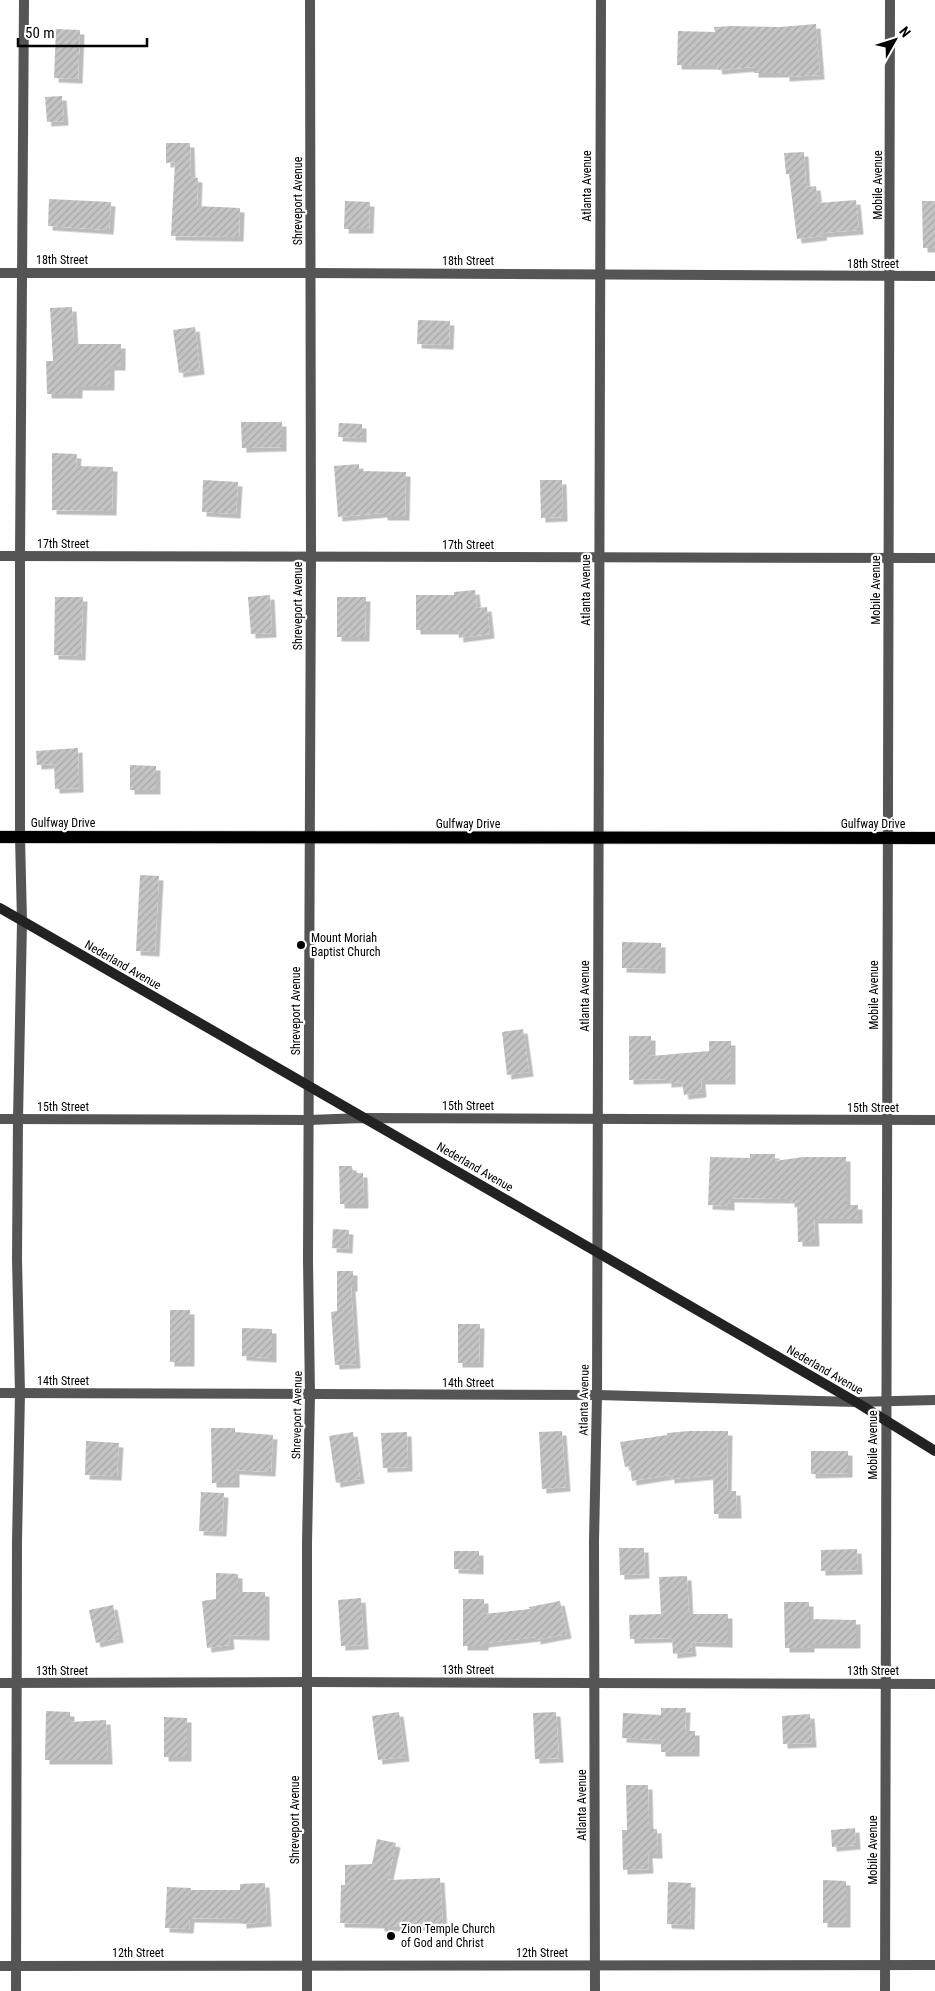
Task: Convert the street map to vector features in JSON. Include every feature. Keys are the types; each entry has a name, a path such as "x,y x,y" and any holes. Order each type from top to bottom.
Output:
{"main road":[{"name":"Gulfway Drive","path":"0,837 935,838"}],"street":[{"path":"16,1991 17,1541 20,1393 17,1259 22,922 20,837 20,556 24,0"},
{"name":"Shreveport Avenue","path":"306,1991 307,1543 310,1395 308,1120 310,1086 308,990 311,557 310,0"},
{"name":"Atlanta Avenue","path":"594,1991 594,1540 597,1396 601,0"},
{"name":"Mobile Avenue","path":"885,1991 890,0"},
{"name":"18th Street","path":"0,273 311,272 935,276"},
{"name":"17th Street","path":"0,556 935,558"},
{"name":"Nederland Avenue","path":"0,908 856,1402 886,1423 935,1451"},
{"name":"15th Street","path":"0,1119 935,1120"},
{"name":"14th Street","path":"0,1393 597,1396 856,1402 935,1400"},
{"name":"13th Street","path":"0,1683 594,1682 935,1684"},
{"name":"12th Street","path":"0,1966 935,1965"}],"building":[{"path":"816,24 820,75 785,77 785,73 754,73 754,67 718,70 717,65 677,65 678,31 715,32 714,27 780,27"},
{"path":"56,29 80,30 78,79 54,78"},
{"path":"62,96 64,121 47,122 45,97"},
{"path":"166,143 190,143 191,177 198,178 197,206 240,208 239,237 171,236 175,162 166,163"},
{"path":"804,152 806,187 816,186 818,203 856,200 859,230 822,233 823,236 797,239 789,174 786,174 784,153"},
{"path":"49,199 111,202 109,230 48,226"},
{"path":"345,201 370,202 369,229 344,229"},
{"path":"922,201 935,201 935,248 923,248"},
{"path":"72,307 74,344 121,344 121,366 110,366 110,386 78,386 78,394 47,394 46,361 53,361 50,308"},
{"path":"418,320 450,321 449,345 417,344"},
{"path":"195,327 200,370 179,373 173,330"},
{"path":"241,422 282,422 282,447 242,448"},
{"path":"339,423 362,424 362,438 338,437"},
{"path":"52,453 77,454 76,466 113,467 112,511 52,510"},
{"path":"359,464 359,471 406,472 405,516 383,516 383,513 338,517 334,466"},
{"path":"203,480 238,482 236,514 202,512"},
{"path":"540,480 562,480 563,517 541,518"},
{"path":"475,590 477,608 487,607 490,634 459,638 458,630 416,630 416,595 454,595 454,592"},
{"path":"270,595 272,633 251,634 248,597"},
{"path":"55,597 83,597 81,656 54,655"},
{"path":"337,597 366,597 365,637 337,637"},
{"path":"78,748 79,788 55,789 54,764 37,765 36,751"},
{"path":"130,765 156,766 156,790 130,790"},
{"path":"140,875 159,876 155,952 136,951"},
{"path":"622,942 661,943 661,969 622,968"},
{"path":"523,1029 529,1072 507,1075 502,1032"},
{"path":"629,1036 651,1036 651,1056 709,1051 709,1041 731,1041 731,1080 701,1080 702,1093 684,1095 682,1082 667,1083 667,1079 629,1080"},
{"path":"750,1154 775,1154 775,1161 803,1157 846,1157 846,1205 858,1205 858,1219 814,1219 815,1242 798,1242 797,1202 790,1203 790,1199 730,1198 730,1206 708,1205 710,1157 750,1158"},
{"path":"339,1166 352,1166 353,1173 363,1173 364,1204 340,1204"},
{"path":"333,1229 349,1230 348,1249 332,1248"},
{"path":"337,1271 353,1271 353,1287 351,1287 356,1364 335,1365 331,1312 337,1311"},
{"path":"170,1310 190,1310 190,1362 170,1362"},
{"path":"458,1324 480,1324 479,1363 458,1363"},
{"path":"242,1328 272,1329 272,1358 242,1356"},
{"path":"211,1428 235,1428 235,1432 273,1435 271,1472 235,1470 235,1483 212,1483"},
{"path":"562,1431 566,1487 542,1489 539,1432"},
{"path":"689,1431 728,1431 727,1491 736,1491 737,1514 714,1514 713,1475 670,1479 670,1475 632,1481 630,1466 625,1467 620,1442"},
{"path":"353,1432 360,1479 336,1483 329,1436"},
{"path":"407,1432 408,1467 383,1468 381,1433"},
{"path":"86,1441 119,1443 117,1476 85,1475"},
{"path":"811,1451 848,1451 848,1473 811,1474"},
{"path":"201,1492 224,1493 222,1532 199,1531"},
{"path":"619,1548 644,1548 645,1574 620,1575"},
{"path":"857,1549 858,1570 821,1571 821,1550"},
{"path":"454,1551 479,1551 479,1570 454,1569"},
{"path":"216,1573 238,1574 238,1592 265,1592 265,1636 229,1635 230,1645 207,1648 202,1601 216,1599"},
{"path":"687,1576 689,1614 728,1614 728,1643 691,1642 692,1652 673,1654 672,1638 630,1639 629,1615 661,1614 659,1577"},
{"path":"361,1598 364,1645 341,1646 338,1600"},
{"path":"463,1599 484,1599 484,1614 530,1609 529,1607 560,1601 567,1634 536,1640 536,1637 484,1643 484,1646 463,1646"},
{"path":"784,1602 809,1602 809,1619 856,1620 856,1644 810,1644 810,1648 785,1648"},
{"path":"113,1605 119,1638 96,1643 89,1610"},
{"path":"661,1708 686,1708 685,1731 695,1731 695,1752 661,1752 661,1740 622,1738 623,1713 661,1715"},
{"path":"46,1711 70,1712 70,1722 106,1720 108,1760 45,1760"},
{"path":"399,1712 405,1757 378,1760 372,1716"},
{"path":"556,1712 559,1758 535,1759 533,1713"},
{"path":"810,1714 812,1743 783,1744 782,1716"},
{"path":"164,1717 187,1718 187,1757 164,1757"},
{"path":"626,1785 648,1785 649,1829 657,1829 658,1854 648,1854 649,1869 623,1870 622,1830 627,1830"},
{"path":"855,1828 856,1845 832,1847 831,1830"},
{"path":"377,1839 396,1843 388,1880 440,1878 443,1926 380,1927 380,1924 340,1923 341,1885 345,1885 345,1865 372,1864"},
{"path":"823,1880 846,1881 846,1923 823,1923"},
{"path":"668,1882 691,1883 690,1925 667,1924"},
{"path":"265,1883 267,1922 242,1924 242,1919 190,1918 189,1929 165,1928 167,1887 191,1888 191,1890 240,1890 240,1884"}],"place":[{"name":"Mount Moriah Baptist Church","path":"301,945"},
{"name":"Zion Temple Church of God and Christ","path":"391,1936"}]}
